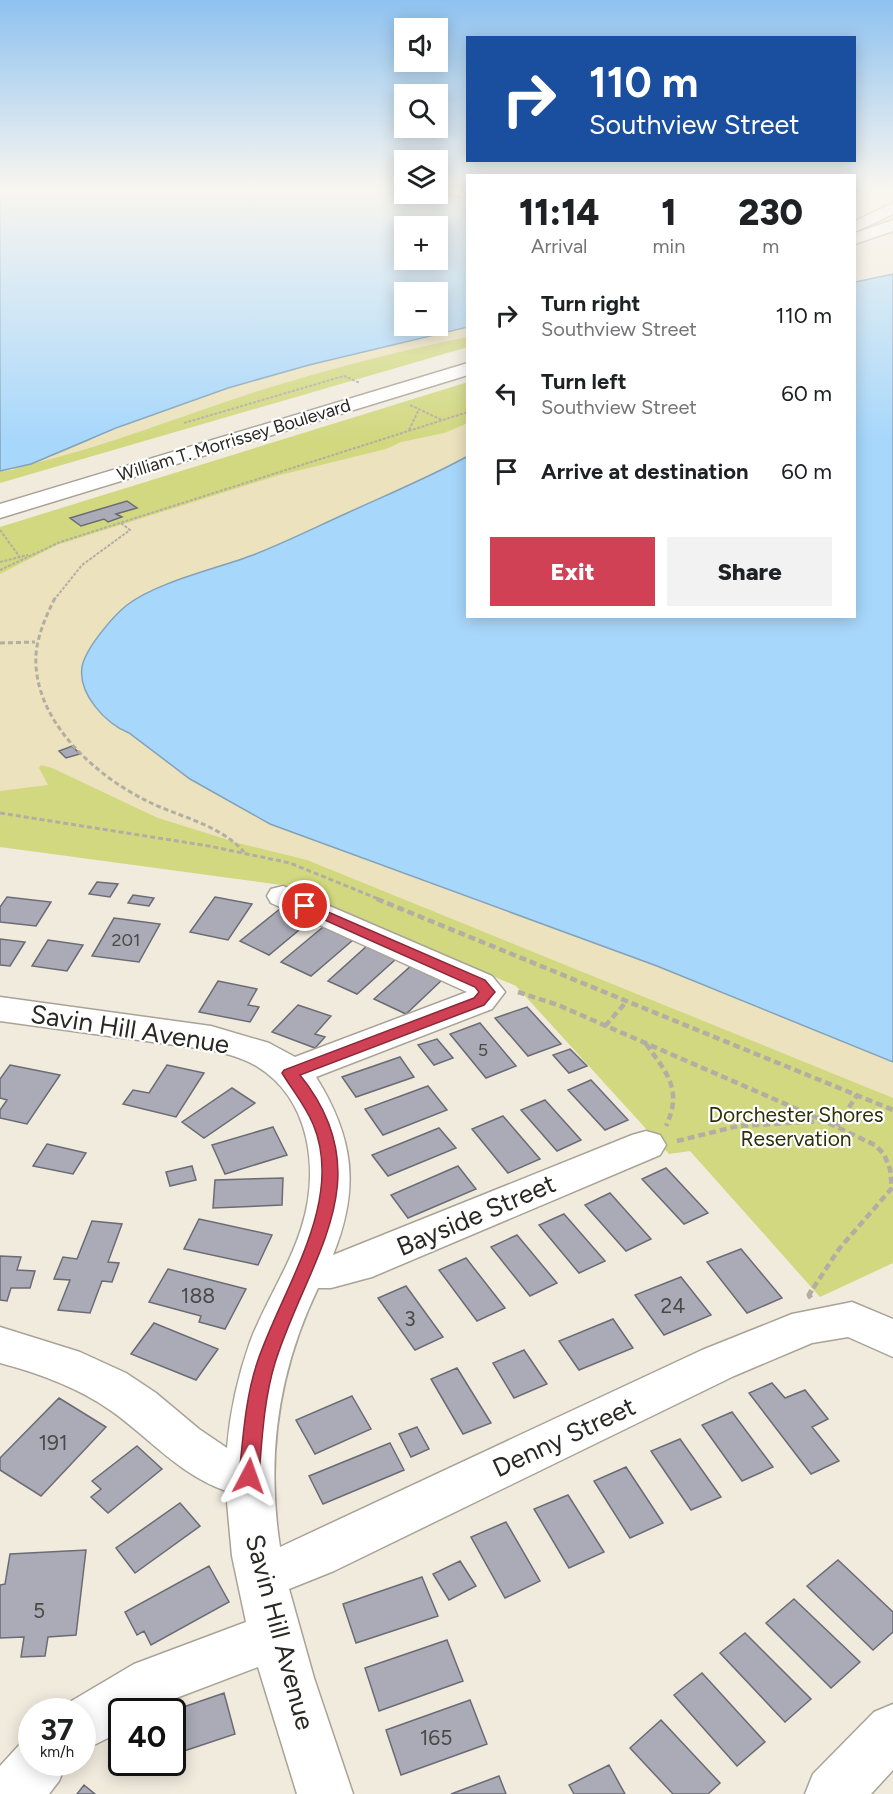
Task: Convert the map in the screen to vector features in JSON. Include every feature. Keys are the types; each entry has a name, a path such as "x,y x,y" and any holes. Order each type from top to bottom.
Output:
{"main road":[{"name":"William T. Morrissey Boulevard","path":"0,495 466,357"},
{"name":"William T. Morrissey Boulevard","path":"0,511 466,370"},
{"path":"283,896 480,984 487,992 479,1001 290,1073"},
{"name":"Savin Hill Avenue","path":"0,1009 211,1038 258,1052 290,1073 306,1093 322,1126 331,1176 328,1209 304,1271 282,1318 265,1365 255,1418 249,1476 251,1529 261,1577 326,1794"},
{"name":"Bayside Street","path":"304,1271 331,1272 357,1265 646,1145"},
{"name":"Denny Street","path":"261,1577 316,1555 727,1360 807,1326 865,1329"},
{"path":"0,1345 56,1362 103,1382 145,1411 197,1457 219,1469 249,1476"},
{"path":"96,1717 153,1682 277,1635"},
{"path":"833,1794 893,1731"},
{"path":"12,1794 28,1776"}],"path":[{"path":"184,423 344,376 366,386"},
{"path":"409,431 419,409"},
{"path":"0,570 60,542 466,413"},
{"path":"120,523 130,530 73,574 45,612 35,642 34,675 39,697 65,741 113,782 163,810 222,833 238,843 244,852"},
{"path":"0,529 19,556"},
{"path":"0,562 30,555"},
{"path":"0,643 35,642"},
{"path":"0,813 244,852 290,862 893,1110"},
{"path":"487,992 535,996 837,1126 875,1145 884,1154 893,1181 887,1196 853,1231 809,1295 865,1329"},
{"path":"605,1026 627,1001"},
{"path":"646,1044 673,1084 675,1101 674,1110 667,1125 646,1145"},
{"path":"837,1126 857,1095"},
{"path":"646,1145 686,1140 738,1126 824,1121"}],"green space":[{"path":"466,328 466,348 0,483 0,471 12,470 80,443 438,336 448,336 448,333"},
{"name":"Dorchester Shores Reservation","path":"466,383 466,490 302,836 893,1062 893,1263 820,1297 690,1151 669,1154 516,986 281,885 0,847 0,527"}],"sand":[{"path":"466,327 466,337 386,355 305,377 115,440 31,464 205,396 354,353 428,336 448,336 448,331"},
{"path":"466,424 466,457 390,495 310,530 241,559 160,588 130,603 119,612 94,644 117,728 129,733 190,779 270,823 657,966 893,1062 893,1098 307,860 238,843 158,818 52,768 41,765 39,768 48,785 0,791 0,574 57,545 276,476 386,449 401,442 444,433"}],"water":[{"path":"0,272 466,272 466,327 448,332 448,282 394,282 394,336 430,336 309,365 228,388 116,428 31,464 0,471"},
{"path":"893,274 893,1062 657,966 270,824 190,779 111,722 89,697 82,677 84,660 100,633 127,605 154,589 276,546 466,457 466,618 856,618 856,282"}],"building":[{"path":"127,501 137,508 116,514 122,517 108,522 104,519 81,526 70,518"},
{"path":"72,746 80,754 66,758 59,751"},
{"path":"97,882 118,884 110,897 89,894"},
{"path":"133,895 154,898 149,906 128,903"},
{"path":"7,897 51,902 36,926 0,922 0,907"},
{"path":"215,897 252,904 228,940 190,932"},
{"path":"281,908 310,921 269,955 240,941"},
{"path":"114,918 160,924 139,962 92,956"},
{"path":"323,927 353,940 311,976 281,962"},
{"path":"0,939 25,942 10,966 0,965"},
{"path":"48,940 83,945 67,971 32,966"},
{"path":"367,946 396,959 357,994 328,981"},
{"path":"412,965 443,979 406,1014 374,999"},
{"path":"218,981 257,989 248,1005 259,1007 250,1022 199,1012"},
{"path":"298,1005 331,1016 315,1034 325,1037 315,1048 272,1032"},
{"path":"527,1007 561,1044 528,1056 495,1018"},
{"path":"480,1023 516,1066 486,1078 450,1034"},
{"path":"437,1039 453,1058 434,1065 418,1045"},
{"path":"570,1049 587,1066 569,1073 553,1055"},
{"path":"400,1057 414,1077 356,1097 342,1077"},
{"path":"10,1065 60,1075 27,1124 0,1118 0,1110 7,1100 0,1098 0,1079"},
{"path":"167,1065 204,1073 176,1117 123,1104 133,1090 149,1093"},
{"path":"591,1080 628,1120 605,1130 568,1090"},
{"path":"428,1086 447,1110 383,1135 365,1109"},
{"path":"232,1088 255,1103 204,1138 182,1122"},
{"path":"545,1100 581,1140 557,1151 521,1110"},
{"path":"503,1116 540,1159 508,1173 472,1129"},
{"path":"273,1127 287,1155 225,1174 212,1145"},
{"path":"439,1128 456,1148 388,1176 372,1155"},
{"path":"47,1144 86,1153 73,1174 33,1166"},
{"path":"192,1166 196,1180 170,1186 166,1172"},
{"path":"458,1166 476,1189 408,1218 391,1195"},
{"path":"666,1168 708,1213 684,1224 642,1179"},
{"path":"283,1178 282,1205 213,1208 215,1180"},
{"path":"610,1193 651,1239 626,1251 585,1205"},
{"path":"564,1214 605,1261 579,1273 539,1225"},
{"path":"199,1219 272,1235 258,1265 184,1249"},
{"path":"92,1221 122,1224 108,1262 119,1263 112,1282 102,1281 90,1313 58,1310 70,1280 54,1279 63,1257 77,1259"},
{"path":"517,1235 557,1283 530,1296 491,1247"},
{"path":"741,1249 782,1298 747,1313 707,1262"},
{"path":"0,1256 21,1257 17,1270 35,1271 30,1288 11,1288 7,1301 0,1300"},
{"path":"466,1258 505,1308 477,1321 439,1270"},
{"path":"168,1269 246,1289 225,1329 199,1322 201,1316 149,1302"},
{"path":"681,1277 711,1315 664,1335 635,1295"},
{"path":"406,1286 443,1337 415,1350 378,1298"},
{"path":"613,1319 633,1348 579,1370 559,1341"},
{"path":"154,1323 218,1349 196,1380 131,1354"},
{"path":"524,1350 547,1384 514,1398 493,1363"},
{"path":"457,1368 491,1423 463,1434 431,1379"},
{"path":"772,1383 785,1398 805,1390 828,1419 812,1427 839,1461 811,1474 749,1393"},
{"path":"352,1396 371,1429 315,1454 296,1420"},
{"path":"59,1398 106,1427 41,1496 0,1470 0,1458"},
{"path":"732,1412 773,1467 742,1481 702,1425"},
{"path":"417,1427 429,1449 411,1457 399,1434"},
{"path":"680,1439 721,1497 691,1510 651,1451"},
{"path":"390,1443 404,1470 323,1504 309,1476"},
{"path":"137,1446 162,1469 108,1513 91,1497 101,1489 92,1481"},
{"path":"626,1467 663,1523 630,1538 594,1481"},
{"path":"568,1495 604,1552 569,1568 534,1509"},
{"path":"180,1503 200,1526 135,1573 116,1548"},
{"path":"506,1522 540,1581 505,1598 471,1537"},
{"path":"86,1550 76,1635 48,1637 45,1656 21,1657 24,1637 0,1638 0,1585 5,1584 10,1554"},
{"path":"838,1560 893,1612 893,1632 873,1650 807,1586"},
{"path":"460,1561 476,1586 449,1600 433,1574"},
{"path":"209,1566 229,1602 151,1645 144,1631 137,1635 125,1612"},
{"path":"422,1577 438,1616 356,1643 343,1604"},
{"path":"794,1599 860,1662 831,1688 766,1623"},
{"path":"745,1633 811,1699 785,1722 720,1653"},
{"path":"447,1640 463,1681 379,1711 365,1668"},
{"path":"702,1673 765,1742 737,1766 674,1695"},
{"path":"224,1693 235,1734 186,1750 186,1706"},
{"path":"470,1700 487,1744 401,1775 386,1730"},
{"path":"661,1720 720,1783 708,1794 673,1794 630,1748"},
{"path":"609,1765 625,1794 574,1794 569,1785"},
{"path":"499,1776 506,1794 451,1794"},
{"path":"84,1785 95,1794 77,1794"}],"route":[{"path":"249,1476 255,1418 265,1365 282,1318 314,1249 328,1209 330,1192 330,1160 322,1126 306,1093 290,1073 479,1001 487,994 485,988 480,984 305,906"}]}
